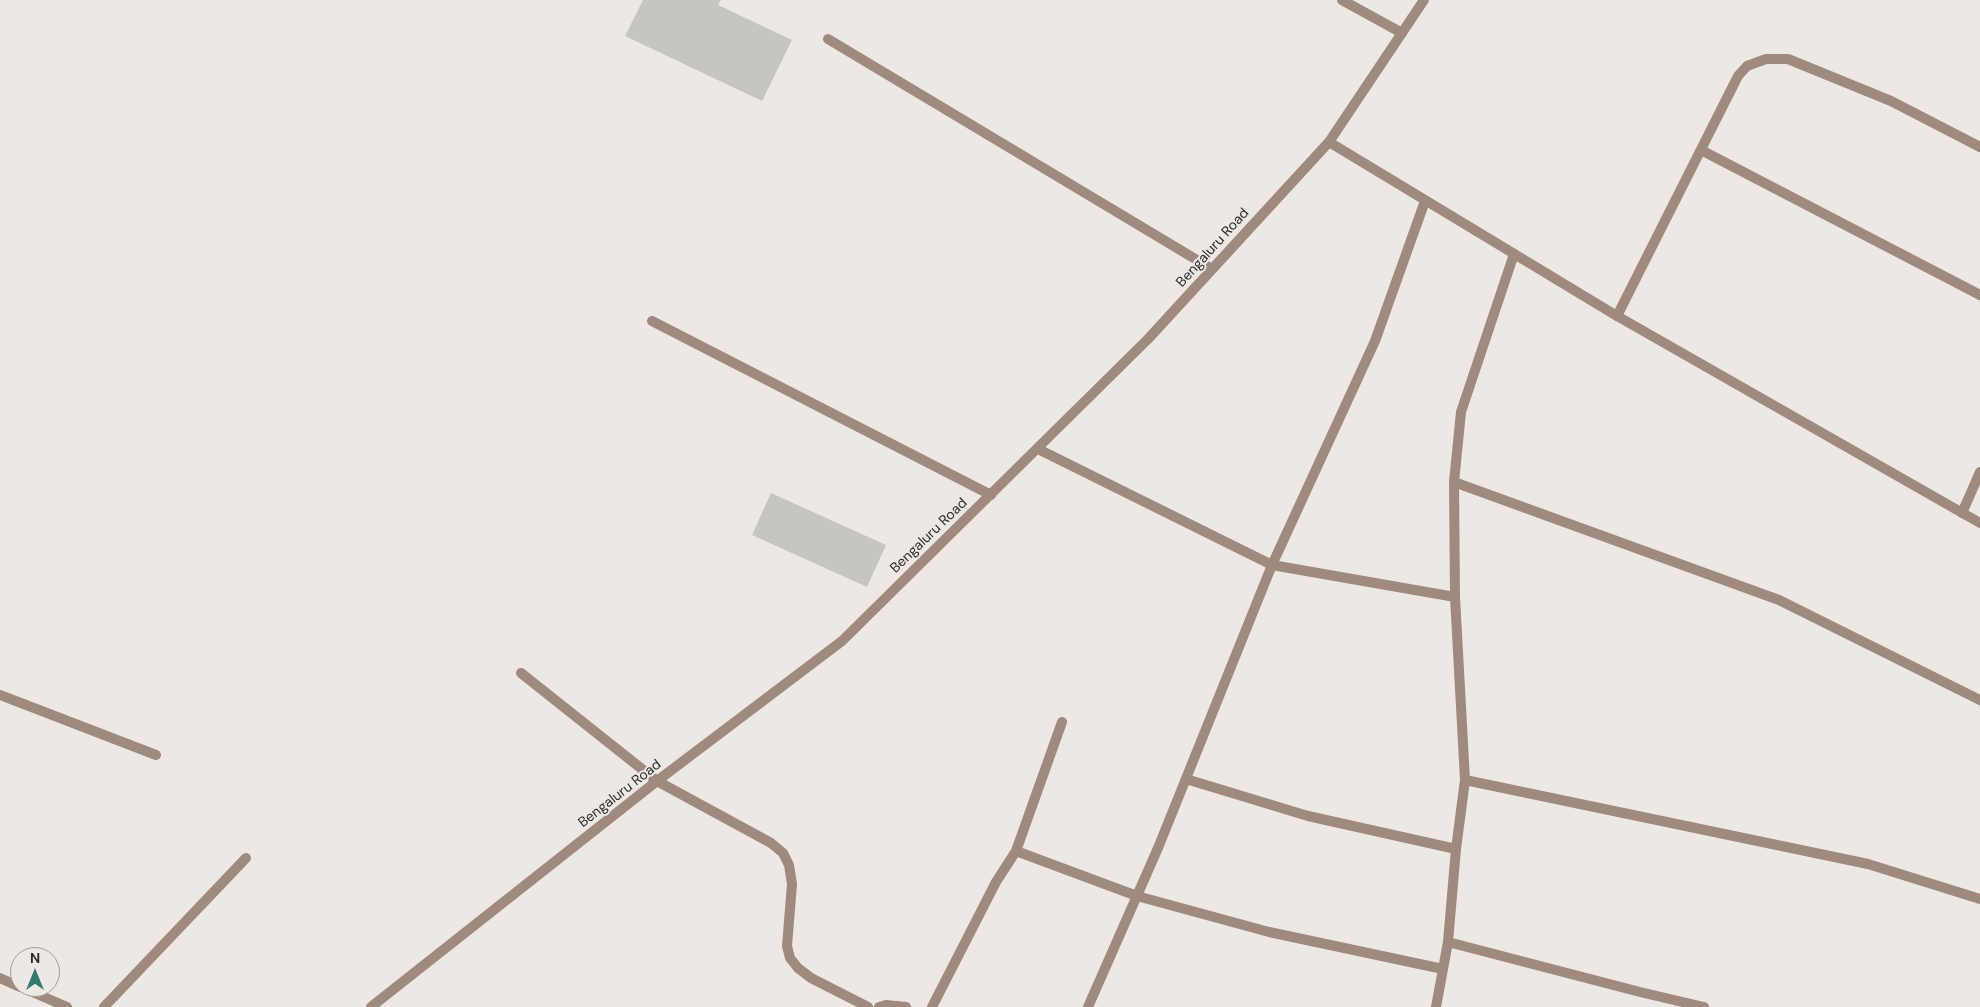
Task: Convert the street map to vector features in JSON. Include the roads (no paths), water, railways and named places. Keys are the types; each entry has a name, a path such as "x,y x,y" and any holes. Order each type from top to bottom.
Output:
{"street":[{"path":"1342,0 1402,33"},
{"name":"Bengaluru Road","path":"371,1007 657,781 842,641 1148,339 1328,142 1424,0"},
{"path":"828,39 1212,269"},
{"path":"1617,316 1738,76 1747,66 1766,59 1788,59 1891,101 1980,147"},
{"path":"1328,142 1617,316 1980,523"},
{"path":"1700,150 1980,295"},
{"path":"1088,1007 1186,779 1272,566 1375,341 1425,200"},
{"path":"1436,1007 1448,942 1456,850 1465,780 1455,597 1454,482 1461,412 1514,254"},
{"path":"652,321 991,495"},
{"path":"1038,449 1272,566 1455,597"},
{"path":"1962,513 1980,472"},
{"path":"1454,482 1779,600 1980,700"},
{"path":"521,674 657,781 771,843 783,853 789,865 792,884 787,946 790,958 798,968 811,978 868,1007"},
{"path":"0,694 156,755"},
{"path":"932,1007 996,882 1016,851 1062,722"},
{"path":"1186,779 1308,816 1456,850"},
{"path":"1465,780 1868,864 1980,899"},
{"path":"1016,851 1137,896 1269,932 1443,969"},
{"path":"104,1007 246,858"},
{"path":"1448,942 1704,1007"},
{"path":"44,997 67,1007"},
{"path":"879,1007 886,1005 906,1007"}]}
